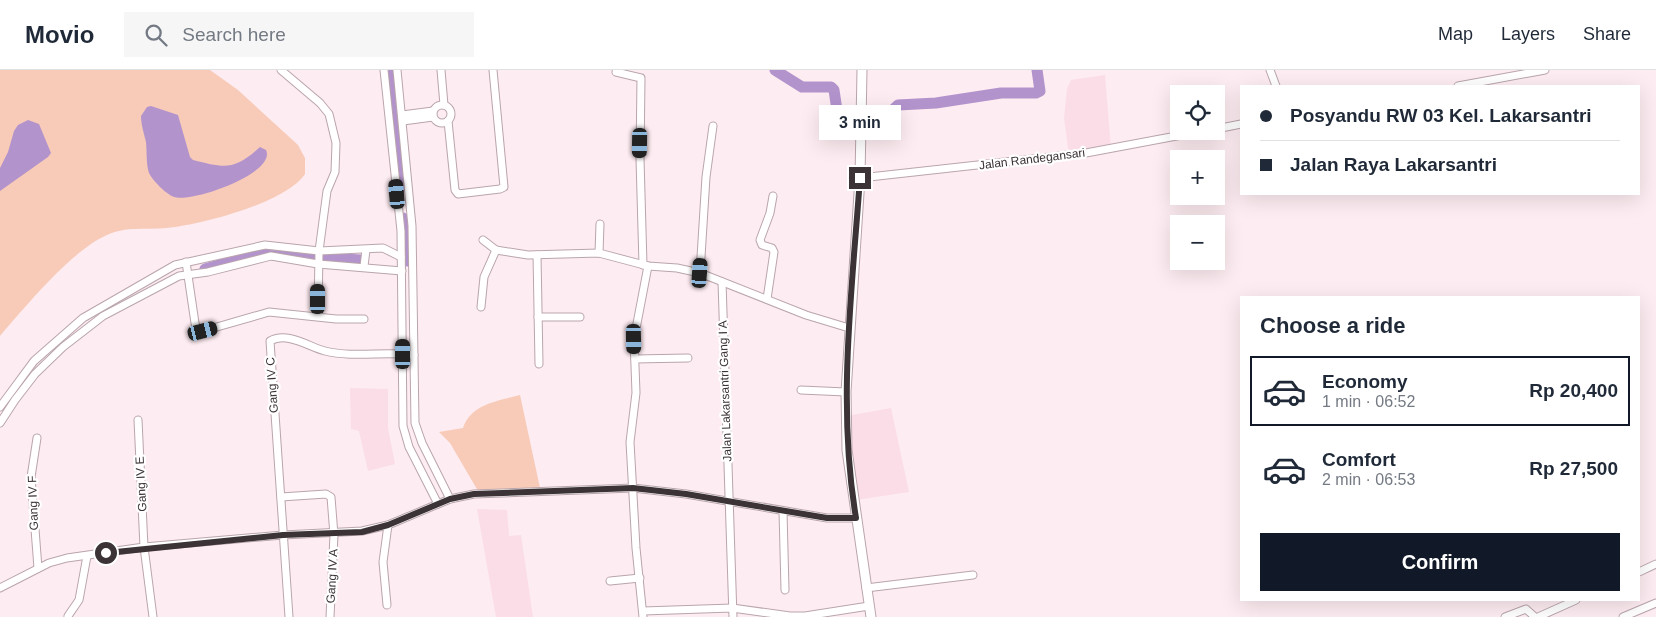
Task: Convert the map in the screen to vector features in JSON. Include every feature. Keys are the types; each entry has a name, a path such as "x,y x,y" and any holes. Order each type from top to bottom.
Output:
{"main road":[{"path":"862,70 860,178 846,392 848,450 871,617"}],"street":[{"path":"281,70 320,103 329,114 333,129 337,162 327,191 318,250 318,316"},
{"path":"384,70 398,119 412,226 413,402 416,423 422,443 450,499"},
{"path":"397,70 402,257 403,426 409,448 438,504"},
{"path":"441,70 444,105 450,112 448,121 458,194 504,187 493,70"},
{"path":"1270,70 1276,85"},
{"path":"1463,85 1546,70"},
{"path":"616,72 641,78 640,158 646,266 635,330 636,393 630,442 643,614 732,608 790,616 806,616 869,606"},
{"path":"398,119 433,114 438,106 444,105"},
{"path":"433,114 438,123 448,121"},
{"path":"1225,127 1240,124"},
{"path":"700,273 706,177 713,126"},
{"name":"Jalan Randegansari","path":"860,178 1086,152 1170,137"},
{"path":"767,300 774,252 772,248 762,245 760,240 770,214 773,196"},
{"path":"599,253 600,224"},
{"path":"483,240 496,250 537,255 599,253 646,266 677,268 700,273 806,316 849,328"},
{"path":"0,407 22,374 50,346 99,307 159,273 186,262 255,245 275,245 318,250 383,248 402,257"},
{"path":"364,266 366,250"},
{"path":"480,307 484,276 496,250"},
{"path":"537,255 539,364"},
{"path":"0,423 30,381 63,347 103,316 178,276 271,256 318,264 364,266 402,271"},
{"path":"186,262 195,323 197,329 203,331 269,312 364,319"},
{"name":"Jalan Lakarsantri Gang I A","path":"722,282 733,617"},
{"path":"538,317 580,317"},
{"name":"Gang IV C","path":"289,617 270,340 277,338 302,341 326,351 403,354"},
{"path":"403,354 414,356"},
{"path":"634,359 688,358"},
{"path":"22,374 30,381"},
{"path":"801,390 846,392"},
{"name":"Gang IV E","path":"138,420 144,547 153,617"},
{"name":"Gang IV F","path":"37,438 31,477 38,568"},
{"path":"0,588 38,568 67,558 144,547 283,535 362,532 388,525 450,499 474,494 633,488 729,501 827,518 856,518"},
{"name":"Gang IV A","path":"281,497 329,494 334,534 330,617"},
{"path":"783,511 785,590"},
{"path":"387,604 383,562 388,525"},
{"path":"68,616 80,600 87,556"},
{"path":"1640,572 1656,564"},
{"path":"866,588 973,574"},
{"path":"610,581 640,578"},
{"path":"1505,617 1524,614 1529,611 1536,617 1574,601"},
{"path":"1623,617 1656,603"}],"shaded area":[{"path":"0,70 210,70 238,90 298,145 305,158 305,174 295,185 280,194 241,211 182,226 121,230 93,242 50,280 0,336"},
{"path":"1105,75 1111,149 1069,155 1064,118 1067,89 1071,80"},
{"path":"151,106 178,115 190,157 193,160 213,165 229,166 243,160 260,147 266,150 266,159 259,168 231,184 198,195 184,198 174,197 167,193 149,173 141,116 147,107"},
{"path":"28,120 39,124 51,153 0,191 0,168 8,152 14,131 18,125"},
{"path":"350,388 388,389 388,428 395,464 368,471 359,431 351,429"},
{"path":"520,395 540,488 478,491 450,443 439,432 463,428 472,414 479,409"},
{"path":"891,408 909,492 856,500 847,416"},
{"path":"477,509 507,510 509,536 521,535 533,617 496,617"}],"waterway":[{"path":"388,70 400,188"},
{"path":"775,70 802,87 831,87 834,90 838,117 844,123 854,122"},
{"path":"861,124 866,124 871,119 884,118 898,105 936,103 1001,93 1036,93 1040,91 1037,70"},
{"path":"403,218 407,261"},
{"path":"205,269 261,253 311,256"},
{"path":"326,258 361,260"}],"route":[{"path":"106,553 144,547 283,535 362,532 388,525 450,499 474,494 633,488 686,494 796,514 827,518 856,518 848,450 846,392 860,178"}]}
